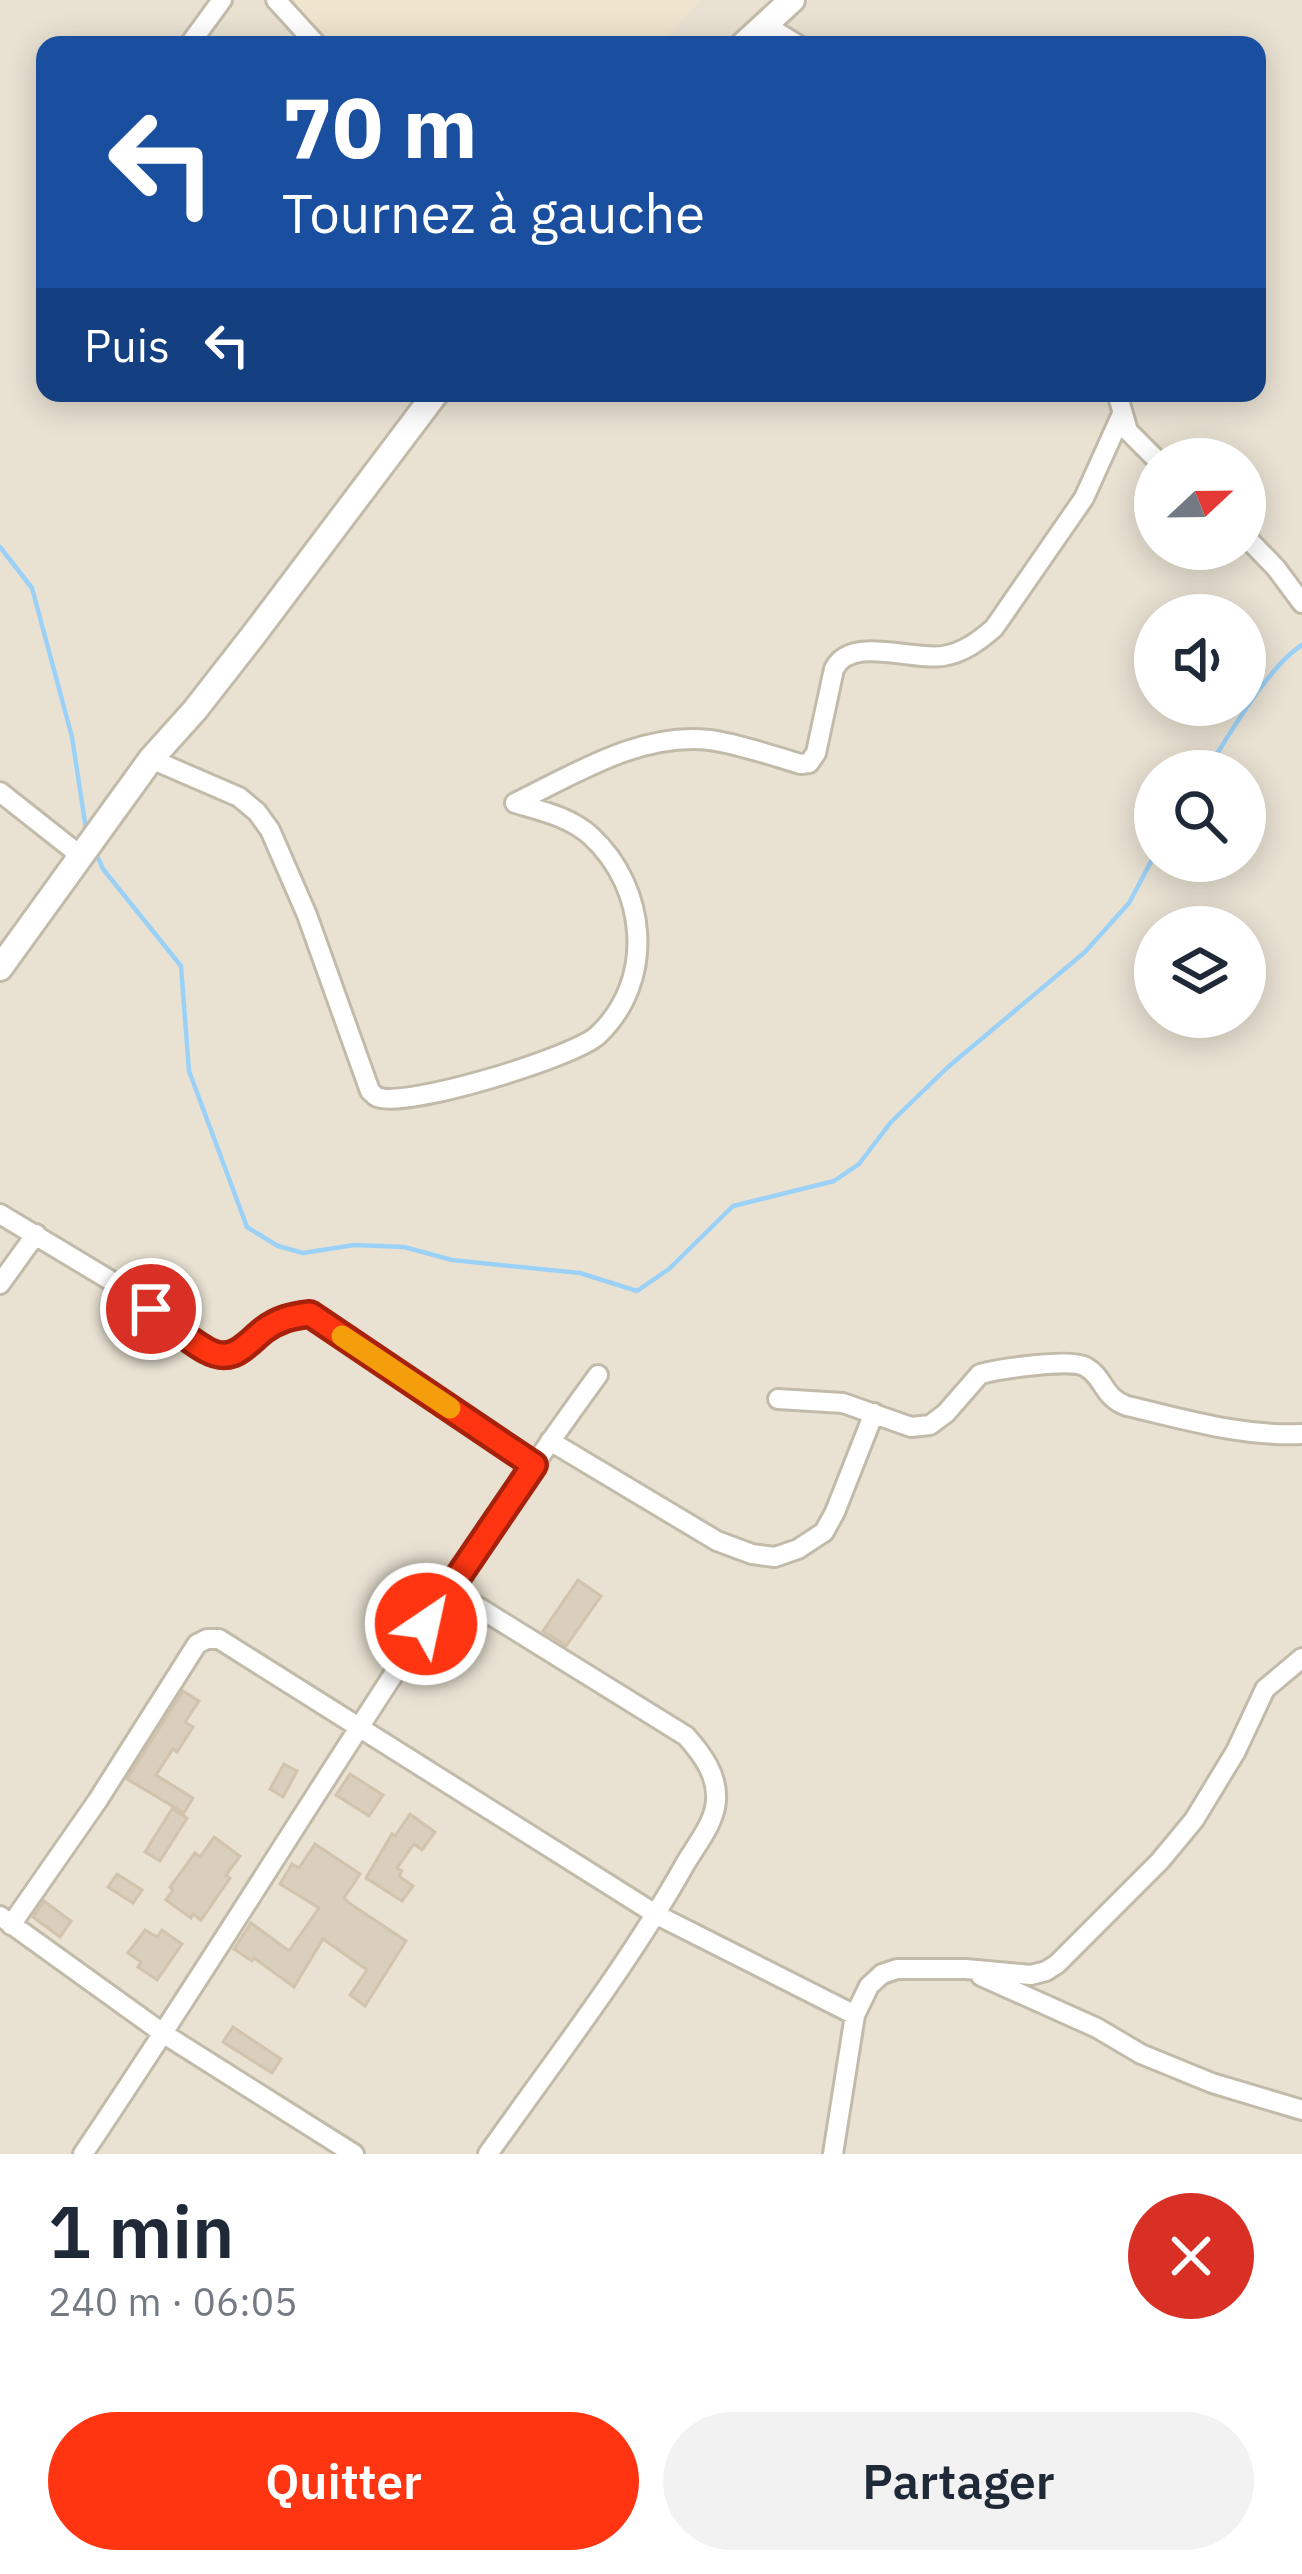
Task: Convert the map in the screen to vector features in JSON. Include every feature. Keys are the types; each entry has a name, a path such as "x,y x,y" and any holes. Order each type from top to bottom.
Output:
{"street":[{"path":"196,36 222,0"},
{"path":"276,0 309,36"},
{"path":"753,36 792,0"},
{"path":"765,25 783,36"},
{"path":"0,968 152,759 209,692 429,402"},
{"path":"1119,402 1135,438"},
{"path":"152,759 239,797 270,830 374,1096 416,1095 516,1072 568,1054 596,1038 621,1003 632,977 638,920 616,864 590,834 565,818 515,803 629,749 664,742 713,740 809,763 816,753 834,669 844,656 862,650 940,656 956,653 994,628 1084,498 1122,414"},
{"path":"1266,558 1302,603"},
{"path":"0,792 81,856"},
{"path":"0,1214 123,1288 207,1351 237,1354 266,1328 288,1316 310,1314 534,1465"},
{"path":"0,1284 35,1234"},
{"path":"778,1399 843,1403 910,1427 930,1425 980,1373 1070,1363 1085,1366 1115,1402 1126,1406 1207,1426 1302,1434"},
{"path":"82,2154 449,1589 598,1376"},
{"path":"550,1441 716,1541 775,1557 824,1532 874,1413"},
{"path":"449,1589 686,1736 714,1777 716,1803 704,1834 657,1915 488,2154"},
{"path":"354,2154 164,2034 6,1920 98,1800 196,1644 207,1639 219,1639 657,1915 855,2015"},
{"path":"832,2154 855,2015 868,1986 897,1969 1030,1975 1046,1971 1070,1953 1195,1820 1236,1751 1265,1689 1302,1658"},
{"path":"1276,1679 1302,1678"},
{"path":"966,1969 1212,2084 1302,2110"}],"shaded area":[{"path":"0,0 1302,0 1302,2154 0,2154"},
{"path":"288,0 700,0 668,36 320,36"}],"building":[{"path":"578,1580 601,1596 566,1646 543,1631"},
{"path":"183,1691 199,1701 185,1722 193,1727 156,1775 193,1798 184,1813 127,1779"},
{"path":"284,1764 297,1771 283,1797 270,1789"},
{"path":"350,1774 383,1795 369,1816 336,1795"},
{"path":"172,1809 187,1818 160,1861 145,1852"},
{"path":"410,1814 435,1832 422,1850 414,1844 397,1868 402,1871 399,1876 413,1886 402,1901 366,1878"},
{"path":"214,1837 240,1856 201,1920 193,1914 191,1918 166,1900 195,1853 200,1857"},
{"path":"315,1844 360,1874 344,1898 406,1941 365,2006 350,1995 367,1970 323,1939 294,1987 234,1949 251,1923 289,1951 319,1908 280,1884 292,1864 299,1868"},
{"path":"117,1874 142,1890 133,1903 108,1887"},
{"path":"44,1901 71,1921 60,1937 33,1917"},
{"path":"145,1930 157,1937 162,1930 182,1944 157,1980 128,1953"},
{"path":"233,2027 281,2059 272,2073 223,2042"}],"waterway":[{"path":"0,547 32,588 72,737 86,829"},
{"path":"1219,750 1263,685 1302,645"},
{"path":"95,851 103,869 181,966 189,1071 247,1227 278,1246 303,1253 354,1245 404,1247 452,1260 580,1273 637,1291 669,1269 733,1206 834,1181 859,1164 891,1122 948,1067 1085,952 1129,903 1140,882"}],"slow traffic":[{"path":"342,1336 450,1408"}],"route":[{"path":"151,1309 207,1351 221,1355 237,1354 288,1316 310,1314 534,1465 426,1624"}]}
